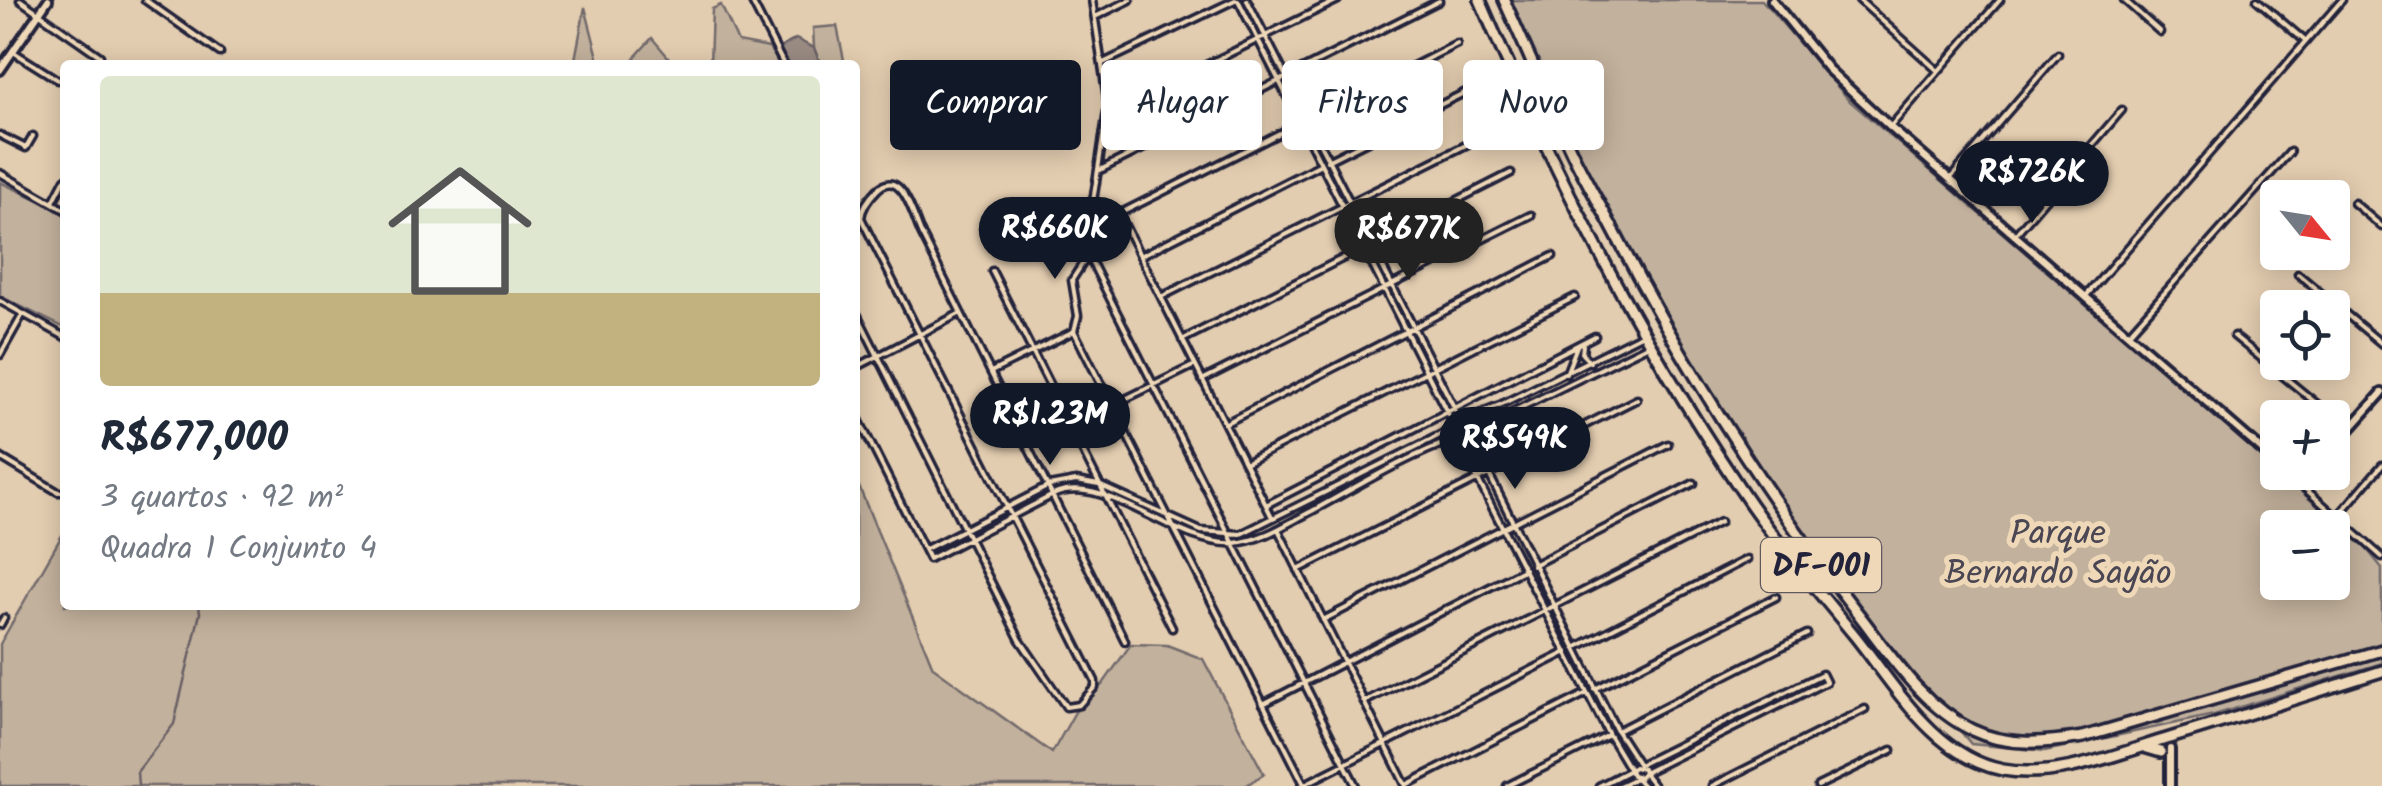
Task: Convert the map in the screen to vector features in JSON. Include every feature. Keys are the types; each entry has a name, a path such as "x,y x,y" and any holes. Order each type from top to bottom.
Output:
{"main road":[{"name":"DF-001","path":"1480,0 1506,60"},
{"name":"DF-001","path":"1504,0 1531,60"},
{"name":"DF-001","path":"1546,150 1642,334 1740,489 1811,585 1938,736 1988,766 2036,772 2142,747 2382,671"},
{"name":"DF-001","path":"1573,150 1639,281 1760,482 1894,660 1938,707 1971,730 2006,740 2034,742 2084,737 2382,650"},
{"path":"1848,627 1866,645 1875,642 1869,627"},
{"path":"1894,660 1884,652 1877,656 1900,693"},
{"name":"DF-001","path":"2106,756 2193,726 2248,713"},
{"path":"2142,747 2166,751 2181,734"}],"street":[{"path":"20,0 100,56"},
{"path":"0,70 48,0"},
{"path":"145,0 220,53"},
{"path":"751,0 781,60"},
{"path":"1092,0 1102,60"},
{"path":"1095,17 1130,0"},
{"path":"1109,60 1236,0 1282,87"},
{"path":"1247,0 1282,69"},
{"path":"1217,60 1338,0"},
{"path":"1772,0 1828,70 1890,127 2260,448"},
{"path":"1859,0 1938,71"},
{"path":"1989,0 1996,6"},
{"path":"1890,127 2000,0"},
{"path":"2124,0 2160,32"},
{"path":"2257,0 2305,41"},
{"path":"2085,297 2342,0"},
{"path":"1320,60 1438,1"},
{"path":"1425,60 1457,44"},
{"path":"12,51 58,80"},
{"path":"1950,179 2058,54"},
{"path":"1098,171 1282,79"},
{"path":"1140,256 1463,92"},
{"path":"2014,236 2122,110"},
{"path":"1090,232 1282,132"},
{"path":"0,135 26,148 33,136"},
{"path":"1161,297 1463,146"},
{"path":"1101,150 1088,255 1072,280 1078,316 1074,330 1304,785 1567,652"},
{"path":"1313,150 1405,330 1461,421 1466,423 1487,474 1617,732 1654,786"},
{"path":"1323,150 1412,327 1453,425 1452,433 1505,528 1609,735 1642,786"},
{"path":"2128,334 2290,152"},
{"path":"0,174 60,207"},
{"path":"1182,340 1511,174"},
{"path":"860,215 886,183 904,192 1125,641"},
{"path":"52,203 60,188"},
{"path":"2354,203 2382,227"},
{"path":"1119,214 1406,786 1587,694"},
{"path":"1202,380 1530,215"},
{"path":"860,222 1095,682 1095,688 1074,708 1066,708 1061,702 1020,640 860,320"},
{"path":"1088,255 1356,786"},
{"path":"1226,423 1553,256"},
{"path":"992,270 1172,628"},
{"path":"2298,274 2382,344"},
{"path":"1244,463 1575,297"},
{"path":"0,301 60,334"},
{"path":"860,366 961,313"},
{"path":"0,356 23,314"},
{"path":"991,372 1074,330"},
{"path":"924,550 1049,486 1076,481 1099,486 1201,532 1231,536 1249,532 1431,440 1453,425 1566,374 1642,334"},
{"path":"1266,505 1595,336"},
{"path":"2234,336 2312,400"},
{"path":"1584,342 1582,354 1598,368"},
{"path":"860,422 929,558 1053,495 1072,490 1106,497 1205,540 1235,543 1278,528 1649,345"},
{"path":"1566,374 1577,346"},
{"path":"1608,352 1613,362"},
{"path":"1111,406 1195,365"},
{"path":"2350,429 2382,393"},
{"path":"1298,570 1637,399"},
{"path":"1323,620 1668,444"},
{"path":"0,457 60,492"},
{"path":"2343,510 2382,465"},
{"path":"1533,566 1694,483"},
{"path":"2308,490 2331,510"},
{"path":"1274,519 1278,528"},
{"path":"1364,702 1720,522"},
{"path":"2350,527 2382,557"},
{"path":"1575,648 1747,558"},
{"path":"1262,704 1525,569"},
{"path":"1596,689 1776,597"},
{"path":"0,625 4,618"},
{"path":"1617,732 1807,634"},
{"path":"1599,786 1822,674 1826,682 1619,786"},
{"path":"1712,786 1864,709"},
{"path":"1507,786 1609,735"},
{"path":"1818,786 1892,750"},
{"path":"2166,751 2171,767 2170,786"}],"green space":[{"name":"Parque Bernardo Sayão","path":"1505,0 1762,0 1850,101 2260,456 2260,490 2299,490 2322,510 2260,510 2260,600 2350,600 2350,534 2365,547 2382,568 2382,663 2214,715 2045,751 1971,744 1779,508 1660,324 1572,150 1604,150 1604,60 1532,60"},
{"path":"721,5 738,42 769,48 777,60 710,60 712,9"},
{"path":"585,7 599,60 575,60"},
{"path":"837,26 844,60 819,60 813,28"},
{"path":"652,38 671,60 632,60"},
{"path":"0,182 60,210 60,326 0,296"},
{"path":"860,489 933,667 1052,753 1075,712 1103,684 1131,644 1167,645 1203,659 1264,774 1245,786 0,786 0,644 60,539 60,610 860,610"}],"shaded area":[{"path":"796,39 814,48 819,60 783,60 778,49"}],"waterway":[{"path":"138,786 137,772 174,724 200,610"}]}
